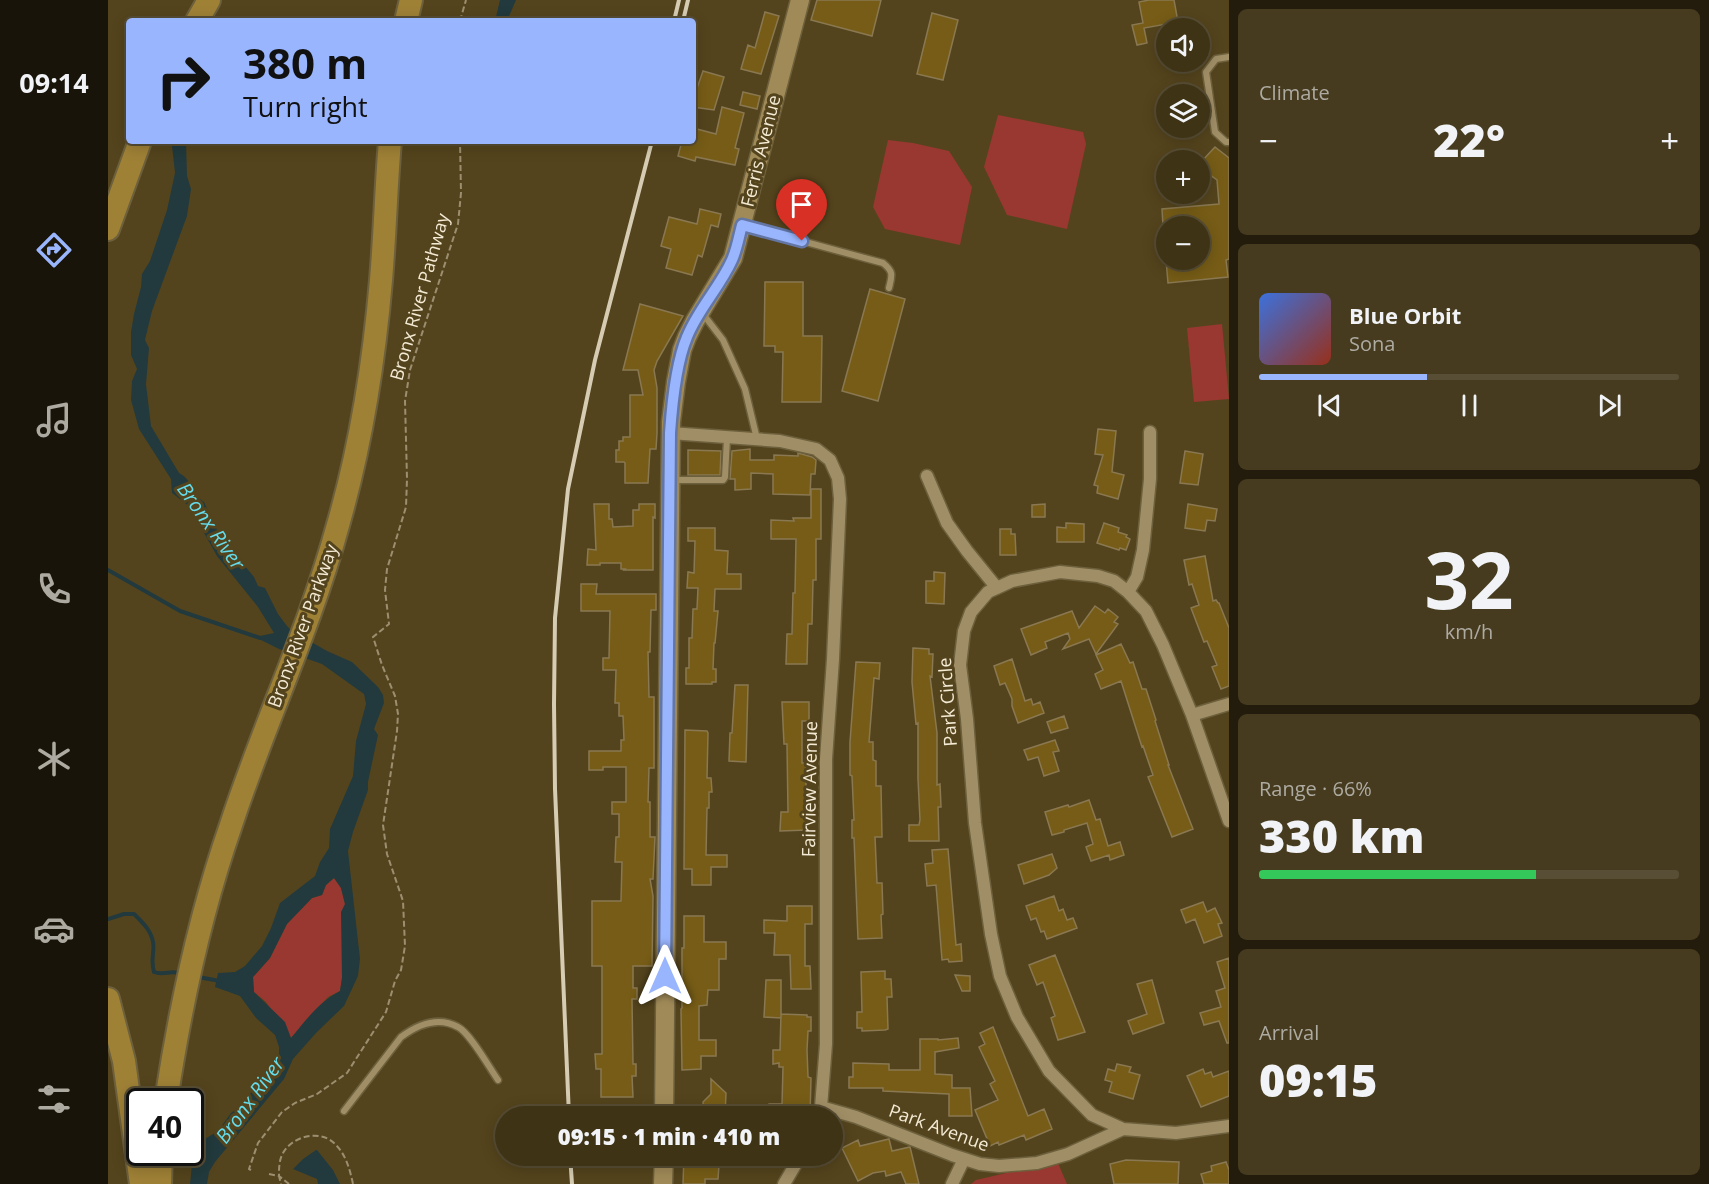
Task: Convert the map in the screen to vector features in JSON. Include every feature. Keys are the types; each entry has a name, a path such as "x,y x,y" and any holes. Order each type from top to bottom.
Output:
{"highway":[{"path":"198,18 209,0"},
{"path":"407,18 411,0"},
{"path":"108,229 139,144"},
{"name":"Bronx River Parkway","path":"168,1088 192,968 216,872 238,802 310,613 340,521 370,375 382,278 390,144"},
{"path":"108,999 124,1061 141,1184"},
{"path":"160,1184 161,1166"}],"street":[{"name":"Ferris Avenue","path":"664,1106 669,480 670,433 676,382 687,337 733,258 800,0"},
{"path":"1128,592 1137,577 1143,550 1150,479 1150,432"},
{"path":"670,433 757,439"},
{"name":"Fairview Avenue","path":"757,439 780,441 816,449 830,460 838,478 840,499 826,759 826,1044 821,1106"},
{"path":"927,476 947,524 997,588"},
{"name":"Park Circle","path":"1123,1129 1092,1115 1049,1071 1017,1017 1000,976 975,823 967,719 960,665 964,630 971,612 988,592 1012,581 1060,573 1098,576 1114,581 1128,592 1146,611 1163,645 1192,715 1229,821"},
{"path":"1192,715 1229,704"},
{"name":"Park Avenue","path":"843,1115 856,1117 964,1159 999,1166 1037,1163 1068,1154 1123,1129 1176,1133 1229,1126"},
{"path":"952,1184 964,1159"},
{"path":"663,1184 664,1166"},
{"path":"784,1184 795,1166"}],"lane":[{"path":"1229,57 1216,59 1206,72 1215,132 1229,142"},
{"path":"742,225 883,263 889,268 892,276 889,288"},
{"path":"701,311 723,340 745,389 757,439"},
{"path":"669,480 723,480 727,437"},
{"path":"344,1111 401,1037 411,1029 426,1023 443,1022 459,1027 476,1046 498,1080"}],"path":[{"path":"461,18 466,0"},
{"name":"Bronx River Pathway","path":"251,1170 249,1169 258,1143 282,1112 317,1094 347,1073 386,1012 395,981 401,970 405,946 404,901 387,854 383,825 398,714 395,696 373,637 389,624 385,590 387,569 406,507 408,479 405,401 410,370 458,224 461,193 460,144"},
{"path":"281,1184 280,1159 284,1151 299,1139 308,1136 323,1136 336,1144 343,1154 353,1184"},
{"path":"269,1174 279,1176 289,1184"}],"shaded area":[{"path":"998,115 1083,132 1086,144 1067,229 1007,215 984,167"},
{"path":"888,140 949,151 972,187 960,245 885,229 873,207"},
{"path":"1222,324 1229,399 1194,402 1187,328"},
{"path":"334,878 341,888 345,904 340,991 328,997 291,1038 266,1002 254,992 253,977 270,958 287,924 312,898 322,895 326,885"},
{"path":"1057,1161 1067,1184 971,1184 976,1180"}],"water":[{"path":"500,0 516,0 508,18 496,18"},
{"name":"Bronx River","path":"172,144 186,144 187,176 191,189 187,216 152,311 145,340 149,348 146,384 151,426 179,473 187,479 204,502 224,545 231,549 254,577 258,586 265,588 287,626 327,651 352,662 378,687 383,695 384,703 374,729 378,735 368,790 348,851 360,959 358,976 344,1006 293,1059 284,1079 215,1162 209,1172 207,1184 190,1184 192,1166 204,1166 205,1139 218,1131 270,1070 279,1055 275,1035 256,1018 240,996 215,987 218,973 235,972 245,966 262,946 280,903 315,876 329,848 330,829 353,776 356,741 366,704 364,694 322,664 279,649 255,637 274,633 258,607 217,556 189,506 172,493 171,479 139,429 131,400 132,381 137,369 131,355 131,332 142,274 150,261 167,210 175,173","holes":["334,878 341,888 345,904 341,912 342,978 340,991 319,1006 291,1038 285,1022 254,992 253,977 270,958 287,924 312,898 322,895 326,885"]},
{"path":"316,1150 333,1170 340,1184 318,1184 317,1179 293,1169"}],"building":[{"path":"817,0 881,0 872,36 811,20"},
{"path":"1174,0 1177,18 1156,18 1156,26 1144,28 1147,43 1137,45 1132,25 1143,23 1139,2"},
{"path":"765,12 779,16 761,74 741,69 748,45 755,48"},
{"path":"932,13 958,20 943,80 917,74"},
{"path":"703,71 724,77 714,110 696,107 696,91"},
{"path":"743,92 760,96 757,109 740,105"},
{"path":"722,107 744,113 735,148 739,149 735,165 696,157 695,161 678,156 681,144 696,144 696,129 716,134"},
{"path":"1215,147 1229,158 1229,259 1226,260 1228,277 1168,283 1167,270 1210,270 1210,216 1162,216 1162,209 1219,204 1217,180 1210,175 1210,152"},
{"path":"700,209 721,214 718,227 711,225 702,257 698,255 692,275 666,268 671,249 661,246 669,217 697,224"},
{"path":"765,282 803,282 803,336 822,336 821,402 782,402 783,352 775,352 775,346 764,346"},
{"path":"870,289 905,299 878,401 842,391"},
{"path":"640,304 683,316 654,370 657,388 657,433 656,449 650,449 648,483 625,483 625,463 616,462 616,450 619,450 619,441 623,441 623,437 630,437 630,395 643,395 638,370 623,370"},
{"path":"1098,429 1116,431 1112,472 1124,475 1118,499 1097,493 1098,486 1094,485 1103,455 1095,454"},
{"path":"750,449 750,460 774,460 774,455 798,456 798,453 816,460 815,474 811,474 810,495 773,494 773,474 751,473 751,489 735,490 735,479 730,479 732,451"},
{"path":"688,450 721,451 720,475 688,475"},
{"path":"1185,451 1203,454 1198,485 1180,483"},
{"path":"811,489 821,489 821,539 816,539 816,580 813,580 812,624 808,624 807,664 786,664 787,634 792,634 796,539 771,539 771,520 794,521 793,518 811,518"},
{"path":"594,504 609,504 609,519 612,519 613,527 633,526 633,510 639,510 639,504 655,504 653,570 624,570 621,569 621,563 587,565 588,549 596,550"},
{"path":"1045,504 1045,517 1032,517 1032,505"},
{"path":"1188,504 1217,509 1215,521 1207,520 1205,531 1185,528"},
{"path":"1066,523 1084,524 1084,542 1057,542 1057,527 1066,528"},
{"path":"1104,523 1119,528 1118,532 1127,535 1126,537 1130,539 1126,550 1097,543"},
{"path":"688,528 715,528 715,550 728,551 727,574 741,574 741,589 715,589 714,611 718,611 713,669 716,669 716,682 712,684 686,684 686,668 689,668 689,638 692,638 693,609 697,609 698,588 687,588 688,572 694,573 695,541 688,541"},
{"path":"1000,529 1011,529 1011,534 1015,534 1016,555 1000,555"},
{"path":"1205,556 1213,601 1216,600 1219,603 1229,628 1229,686 1221,689 1212,667 1217,665 1207,641 1204,642 1191,608 1199,605 1192,584 1189,585 1184,560"},
{"path":"934,572 945,573 944,604 926,603 926,581 934,581"},
{"path":"581,584 597,584 596,594 656,594 656,610 651,610 650,652 648,652 649,697 654,697 654,768 649,768 648,802 650,802 650,837 655,837 653,879 650,879 653,896 652,966 633,966 633,988 637,988 637,999 632,999 633,1064 636,1064 636,1076 632,1076 633,1097 601,1097 601,1069 596,1069 595,1054 602,1054 602,966 592,966 592,901 621,901 622,862 615,862 616,837 619,837 619,814 612,814 612,802 626,802 626,767 603,767 603,770 589,770 589,751 621,751 621,740 624,740 623,716 619,716 619,703 615,703 616,670 603,670 603,658 609,658 610,611 581,611"},
{"path":"1095,606 1105,613 1108,609 1118,617 1114,622 1118,624 1096,654 1089,639 1063,649 1070,639 1068,633 1045,642 1047,648 1031,655 1021,629 1072,611 1079,628"},
{"path":"1121,644 1130,663 1133,662 1142,689 1146,689 1168,765 1193,829 1172,837 1148,777 1153,775 1121,681 1101,689 1095,674 1103,670 1096,655"},
{"path":"913,648 929,649 929,654 933,654 932,677 930,676 937,733 937,785 940,784 939,841 909,841 909,825 919,825 920,820 918,723 916,724 912,682"},
{"path":"1012,659 1025,701 1031,699 1033,705 1040,702 1044,713 1018,723 1012,699 1005,683 1000,685 994,666"},
{"path":"856,662 880,663 879,679 874,678 869,742 873,742 876,786 881,786 882,837 875,837 877,883 882,883 882,938 858,939 854,838 852,838 852,820 854,820 852,776 850,775"},
{"path":"735,685 748,685 746,762 729,761"},
{"path":"782,702 809,702 809,721 802,721 802,763 806,763 808,830 780,831 781,812 788,812 787,744 784,744"},
{"path":"1064,716 1068,728 1051,733 1047,722"},
{"path":"685,730 707,731 708,733 707,778 711,778 712,792 709,792 709,808 707,808 706,855 727,855 727,867 711,867 711,885 692,885 692,869 684,869"},
{"path":"1055,740 1059,751 1053,752 1059,771 1044,776 1038,757 1028,760 1024,750"},
{"path":"1089,800 1096,820 1100,819 1108,846 1120,842 1124,855 1110,860 1109,855 1091,861 1086,847 1093,844 1087,823 1052,835 1045,812"},
{"path":"948,849 956,945 961,944 962,961 949,962 948,959 942,960 936,885 927,886 925,864 933,863 932,850"},
{"path":"1052,854 1057,868 1049,875 1024,884 1018,865"},
{"path":"1054,896 1059,911 1063,909 1067,920 1073,918 1077,928 1047,939 1044,931 1041,932 1036,918 1031,920 1026,906"},
{"path":"1203,902 1207,912 1215,908 1222,923 1218,924 1222,936 1204,943 1195,919 1186,923 1181,910"},
{"path":"787,906 812,906 812,924 805,924 805,966 810,966 811,989 791,989 790,955 774,955 775,933 764,933 764,920 787,921"},
{"path":"684,916 704,916 704,942 726,942 726,959 719,959 719,990 708,990 707,1005 699,1006 699,1040 716,1040 716,1056 701,1056 701,1069 682,1070 681,1009"},
{"path":"1055,955 1085,1032 1058,1040 1051,1018 1055,1016 1043,982 1037,985 1029,965"},
{"path":"1229,958 1229,1043 1227,1043 1219,1021 1204,1025 1200,1013 1221,1007 1216,991 1225,988 1217,962"},
{"path":"885,971 885,979 891,979 892,997 887,997 888,1029 862,1031 862,1028 857,1028 857,1012 862,1012 861,972"},
{"path":"955,975 970,976 970,991 962,991"},
{"path":"766,980 781,980 781,1018 764,1017"},
{"path":"1152,980 1164,1023 1133,1034 1128,1021 1147,1014 1137,984"},
{"path":"781,1014 811,1017 807,1050 808,1077 811,1078 810,1106 769,1106 769,1104 782,1104 783,1067 779,1067 779,1063 773,1064 773,1050 780,1050"},
{"path":"993,1027 1028,1116 1044,1109 1052,1129 1026,1140 1024,1135 999,1145 998,1142 990,1146 975,1110 998,1100 990,1084 995,1081 979,1047 985,1044 980,1033"},
{"path":"958,1038 959,1048 935,1052 935,1074 952,1075 952,1088 970,1088 972,1116 949,1116 949,1094 883,1091 883,1088 849,1088 849,1077 853,1077 853,1063 889,1064 889,1070 920,1070 920,1039"},
{"path":"1117,1064 1131,1067 1129,1072 1140,1075 1133,1099 1109,1092 1112,1082 1105,1080 1108,1069 1115,1071"},
{"path":"1203,1069 1205,1074 1211,1072 1213,1077 1229,1071 1229,1096 1201,1107 1187,1076"},
{"path":"711,1079 726,1093 725,1106 703,1106 703,1102 711,1094"},
{"path":"889,1139 892,1151 910,1147 919,1184 906,1184 901,1172 886,1176 885,1171 873,1173 858,1181 843,1148 858,1140 860,1146"},
{"path":"1126,1160 1179,1162 1178,1184 1114,1184 1110,1164"},
{"path":"1226,1162 1229,1170 1229,1184 1204,1184 1201,1174 1212,1171 1211,1166"},
{"path":"684,1166 719,1166 718,1179 705,1179 705,1184 683,1184"}],"waterway":[{"path":"108,570 180,611 260,638"},
{"path":"108,919 124,914 134,914 152,938 154,972 182,974"},
{"path":"198,977 220,981"}],"railway":[{"path":"675,18 679,0"},
{"path":"684,18 688,0"},
{"path":"569,1106 555,789 555,618 568,489 595,360 651,144"},
{"path":"571,1166 572,1184"}],"route":[{"path":"665,976 670,433 676,382 687,337 733,258 742,225 802,241"}]}
